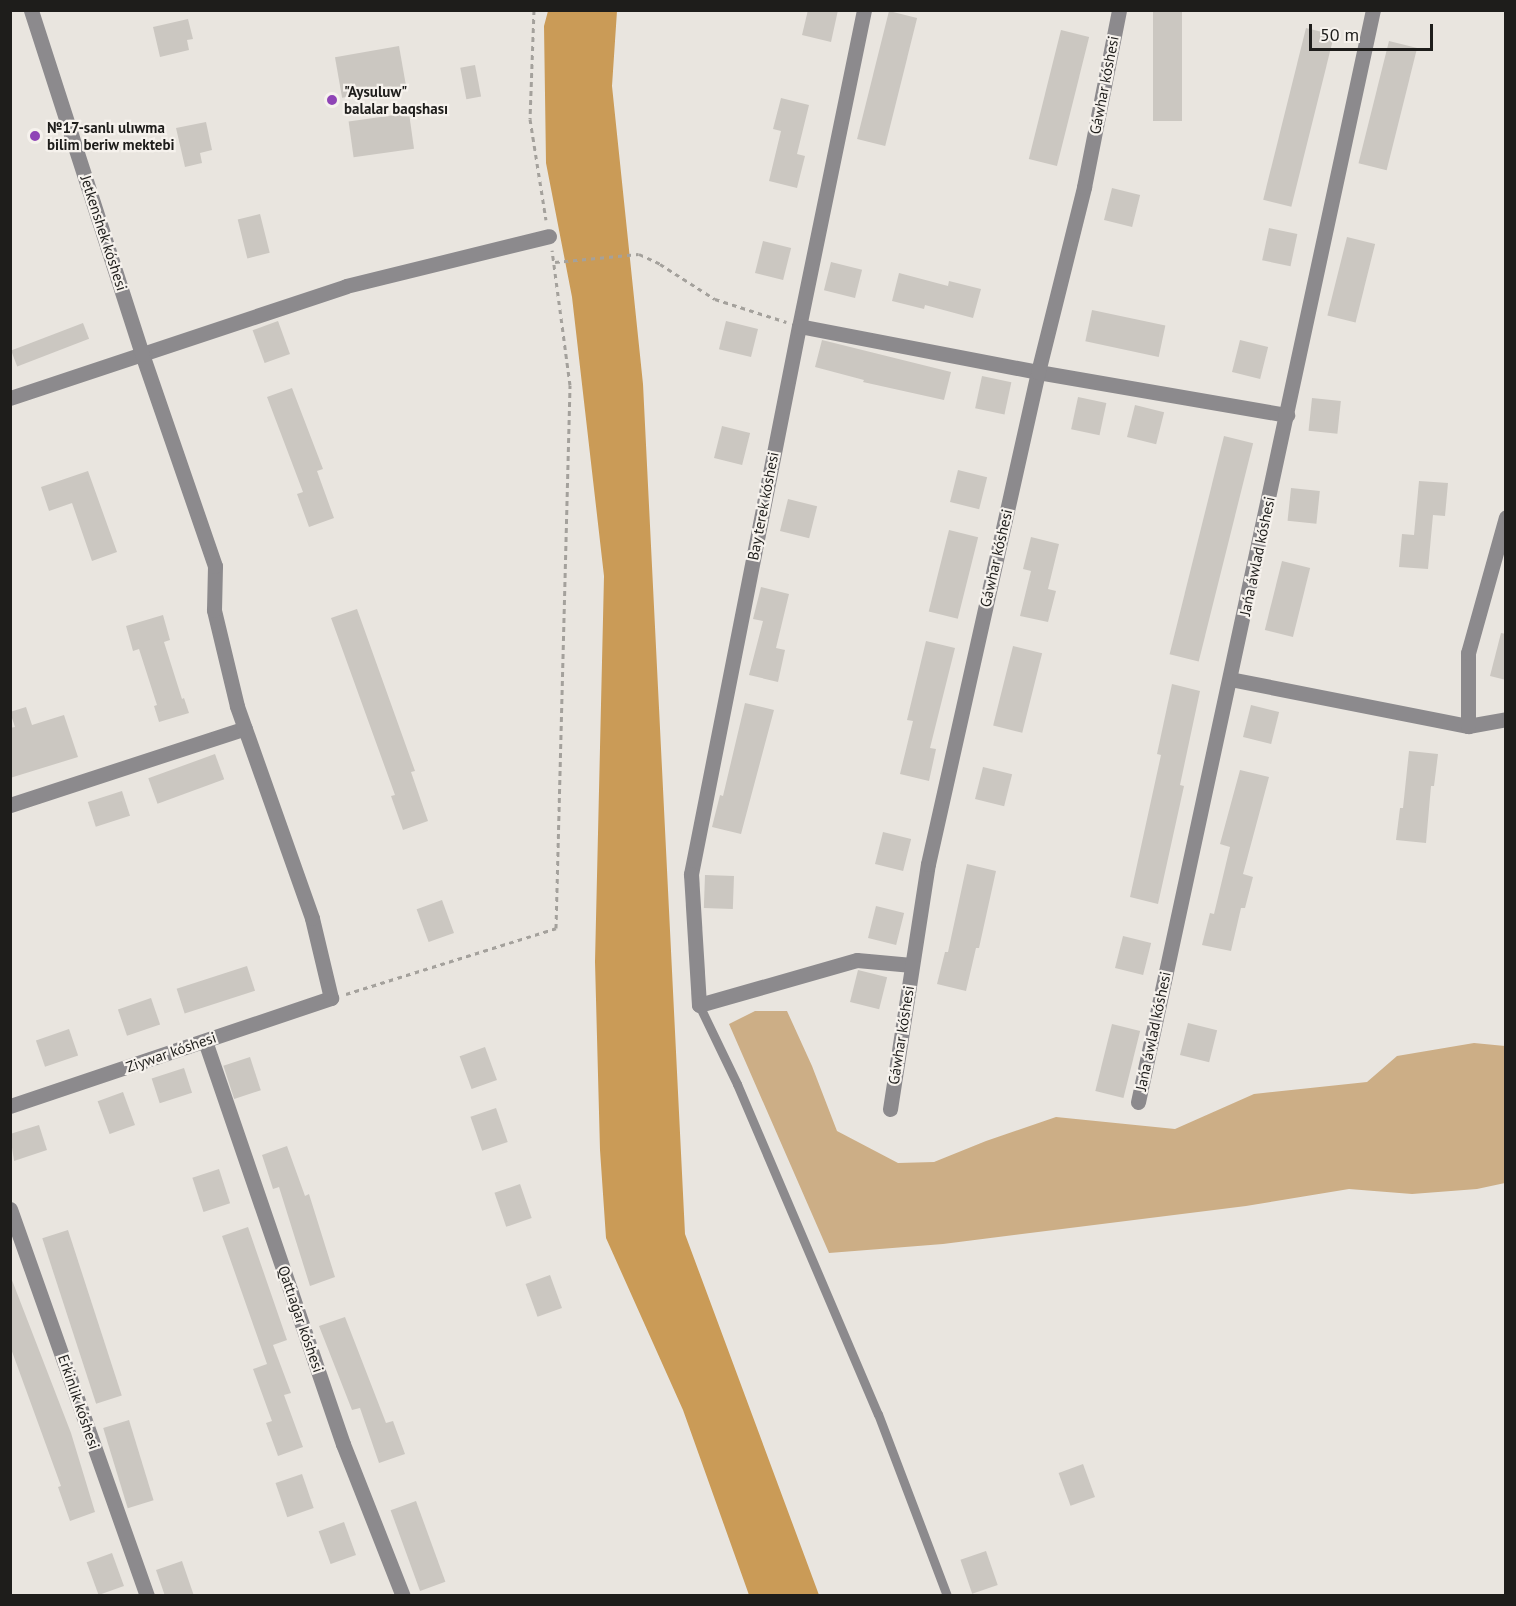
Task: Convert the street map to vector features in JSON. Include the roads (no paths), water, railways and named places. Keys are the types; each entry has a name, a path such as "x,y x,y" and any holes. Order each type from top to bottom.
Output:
{"street":[{"name":"Jetkenshek kóshesi","path":"31,10 142,354 215,566 214,610 237,706 312,918 331,998"},
{"name":"Bay terek kóshesi","path":"699,1005 691,874 798,326 864,10"},
{"name":"Gáwhar kóshesi","path":"890,1109 928,864 1038,372 1083,187 1119,10"},
{"name":"Jańa áwlad kóshesi","path":"1138,1102 1373,10"},
{"path":"10,398 346,286 549,236"},
{"path":"798,326 1038,372 1287,415"},
{"path":"1468,726 1468,653 1506,517"},
{"path":"1230,679 1468,726 1506,719"},
{"path":"10,805 245,728"},
{"path":"699,1005 857,960 912,965"},
{"name":"Ziywar kóshesi","path":"10,1106 331,998"},
{"name":"Qattıaǵar kóshesi","path":"205,1041 343,1444 403,1596"},
{"name":"Erkinlik kóshesi","path":"10,1209 147,1596"}],"lane":[{"path":"699,1005 737,1084 878,1414 947,1596"}],"place":[{"name":"\"Aysuluw\" balalar baqshası","path":"332,100"},
{"name":"№17-sanlı ulıwma bilim beriw mektebi","path":"35,136"}]}
